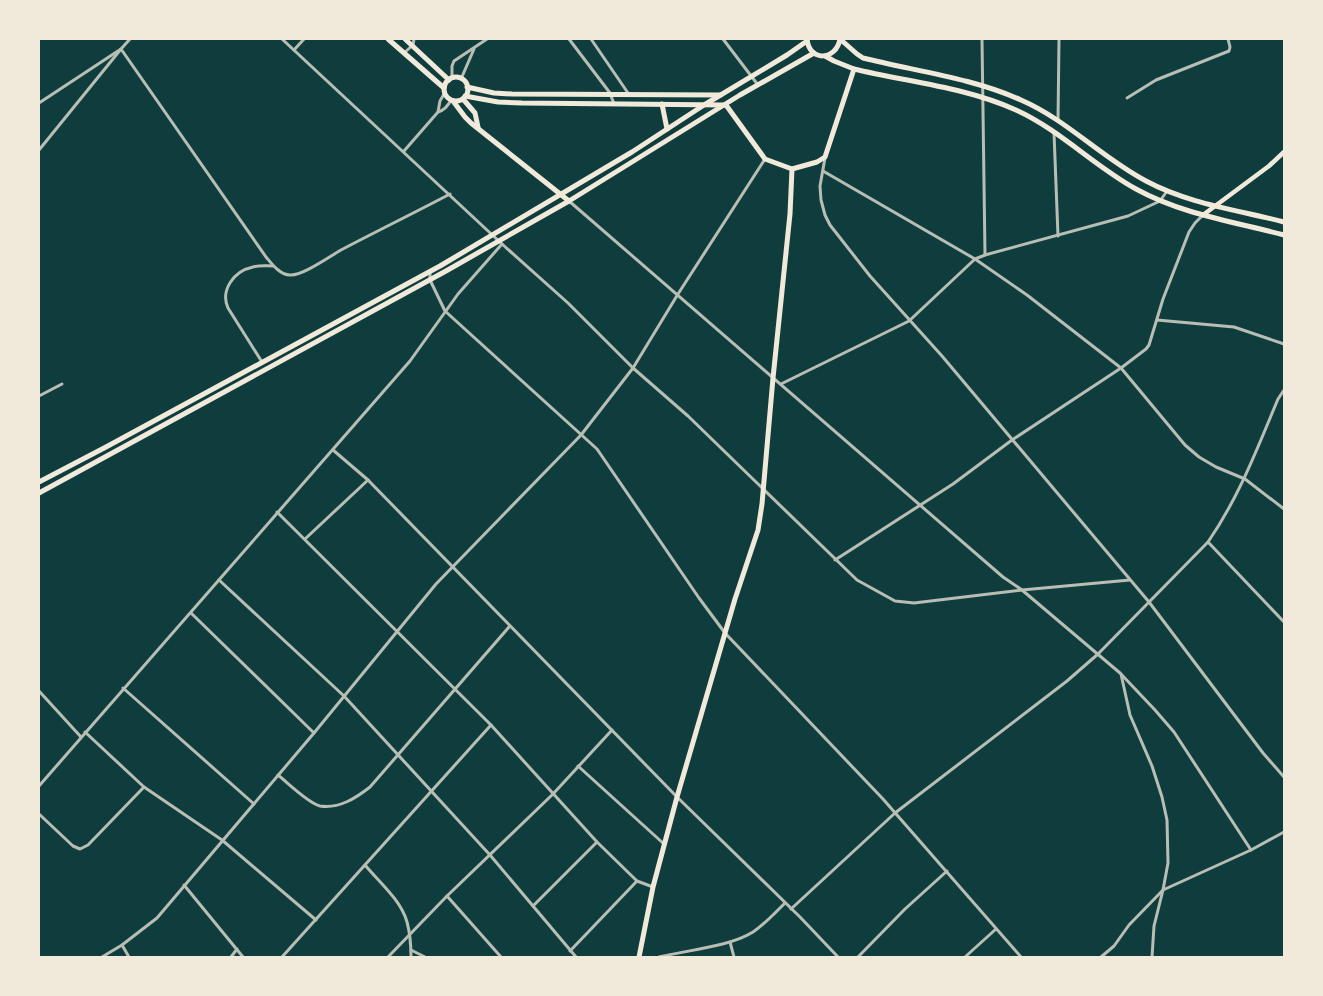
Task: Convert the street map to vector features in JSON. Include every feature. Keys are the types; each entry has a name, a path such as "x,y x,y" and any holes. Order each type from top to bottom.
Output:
{"main road":[{"path":"388,39 444,91 465,117 560,196 569,201"},
{"path":"405,39 450,79 461,79 467,87 503,94 628,93 721,95"},
{"path":"825,56 833,53 838,47 840,39 863,58 982,86 1022,100 1058,122 1119,166 1147,182 1214,206 1284,222"},
{"path":"39,482 430,272 560,196 704,105 787,56 807,40 809,48 814,53 854,69 982,98 1016,110 1054,133 1123,182 1160,201 1284,235"},
{"path":"39,493 501,242 758,85 814,53"},
{"path":"726,105 765,158 792,169 812,164 825,157 854,69"},
{"path":"444,91 450,79"},
{"path":"464,98 467,87"},
{"path":"452,101 464,98 498,102 726,105"},
{"path":"464,98 475,113 478,127"},
{"path":"662,104 667,129"},
{"path":"1204,214 1269,166 1284,152"},
{"path":"639,957 653,887 677,797 725,633 758,530 790,214 792,169"}],"street":[{"path":"39,150 130,39"},
{"path":"282,39 568,303 633,368 688,416 762,490 857,580 895,601 914,603 1130,580"},
{"path":"294,50 304,39"},
{"path":"404,52 413,45 414,39"},
{"path":"450,79 454,61 487,39"},
{"path":"569,39 610,93 614,105"},
{"path":"591,39 628,93"},
{"path":"723,39 758,85"},
{"path":"982,39 985,255"},
{"path":"1058,122 1060,39"},
{"path":"1127,98 1156,80 1229,51 1228,39"},
{"path":"461,79 474,48"},
{"path":"39,103 121,49"},
{"path":"121,49 274,266 289,276 299,274 450,194"},
{"path":"404,151 438,112 444,91"},
{"path":"438,112 443,111 452,101"},
{"path":"1054,133 1058,236"},
{"path":"825,157 820,186 821,200 830,224 870,276 942,356 1130,580 1263,753 1284,777"},
{"path":"102,957 122,945 157,918 314,733 452,566 581,435 633,368 765,158"},
{"path":"823,171 975,259 1027,295 1121,368 1185,445 1199,457 1216,467 1245,479 1284,508"},
{"path":"782,384 909,321 975,259 1128,216 1160,201 1168,191"},
{"path":"569,201 1003,577 1022,590 1120,673 1174,732 1251,850"},
{"path":"835,560 953,484 1012,440 1146,350 1189,232 1195,222 1204,214"},
{"path":"39,786 410,361 445,311 501,242"},
{"path":"262,362 228,308 224,294 234,277 243,270 262,266 274,266"},
{"path":"430,272 430,280 445,311 597,449 725,633 895,813 1022,957"},
{"path":"1157,320 1234,328 1284,344"},
{"path":"39,396 62,384"},
{"path":"791,909 895,813 1067,681 1098,654 1208,542 1221,524 1245,479 1278,399 1284,390"},
{"path":"333,450 368,480 509,627 838,957"},
{"path":"304,539 368,480"},
{"path":"277,512 491,725 597,842 637,881 653,887"},
{"path":"1208,542 1284,622"},
{"path":"219,580 344,696 490,855 576,957"},
{"path":"190,613 314,733"},
{"path":"278,775 319,806 351,801 370,787 509,627"},
{"path":"1120,673 1130,714 1159,783 1167,820 1168,863 1154,926 1152,957"},
{"path":"124,688 254,804"},
{"path":"39,691 81,737"},
{"path":"282,957 491,725"},
{"path":"388,957 447,896 553,794 612,730"},
{"path":"85,732 144,787 222,840 316,920"},
{"path":"578,766 665,844"},
{"path":"39,814 73,846 80,849 88,845 144,787"},
{"path":"1101,957 1114,946 1129,925 1163,890 1251,850 1284,832"},
{"path":"533,906 597,842"},
{"path":"364,865 393,897 403,912 408,923 411,957"},
{"path":"858,957 947,871"},
{"path":"570,951 637,881"},
{"path":"184,884 243,957"},
{"path":"447,896 502,957"},
{"path":"659,957 730,942 752,932 767,922 785,903"},
{"path":"965,957 996,929"},
{"path":"730,942 734,957"},
{"path":"122,945 129,957"},
{"path":"231,957 236,949"},
{"path":"411,950 425,957"}]}
